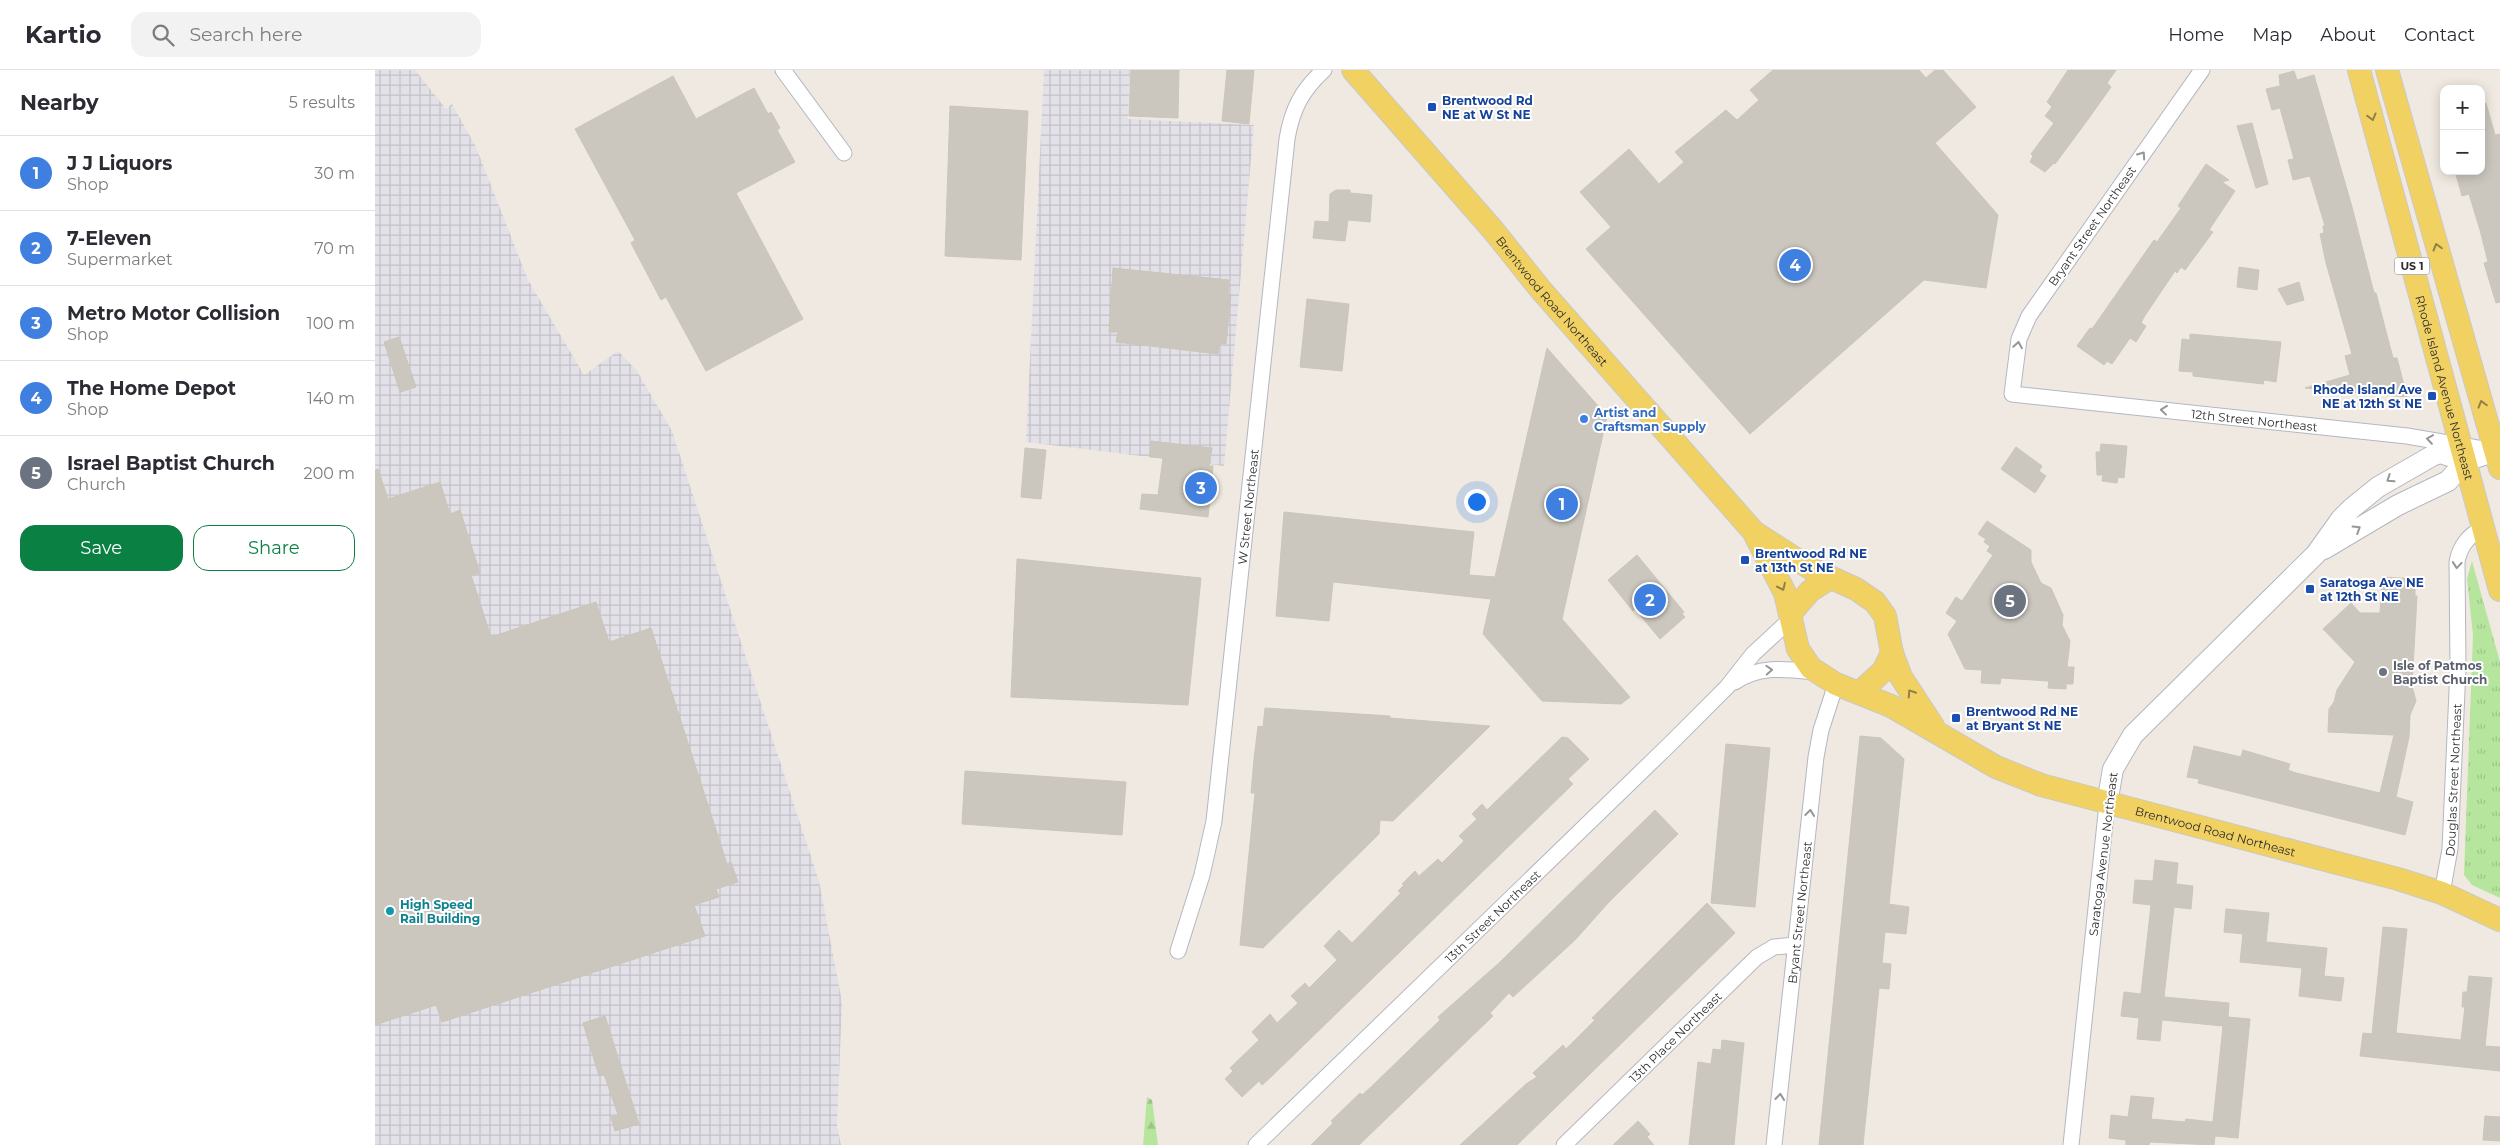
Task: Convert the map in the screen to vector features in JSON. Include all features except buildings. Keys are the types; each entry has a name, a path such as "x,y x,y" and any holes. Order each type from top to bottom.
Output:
{"main road":[{"name":"Brentwood Road Northeast","path":"1353,70 1493,230 1541,290 1753,531 1781,584 1791,616"},
{"name":"Rhode Island Avenue Northeast","path":"2359,70 2500,590"},
{"name":"US 1","path":"2387,70 2498,459"},
{"name":"Saratoga Avenue Northeast","path":"2107,804 2110,775 2122,750 2133,735 2315,554 2341,519 2352,508 2378,487 2404,470 2440,453 2463,453 2498,459"},
{"name":"Saratoga Avenue Northeast","path":"2315,554 2389,509 2448,481 2463,453"},
{"name":"Brentwood Road Northeast","path":"1753,531 1810,568 1830,578"},
{"path":"1830,578 1856,589 1875,602 1885,616 1893,653 1883,671 1860,692 1836,684 1815,672 1798,649 1791,616 1810,591 1830,578"},
{"name":"Brentwood Road Northeast","path":"1893,653 1907,689 1936,730"},
{"name":"Brentwood Road Northeast","path":"1860,692 1936,730 1976,756 2016,776 2107,804 2374,872 2442,893 2500,920"}],"street":[{"path":"783,70 844,153"},
{"name":"W Street Northeast","path":"1178,951 1202,874 1214,821 1288,134 1299,97 1324,70"},
{"name":"Bryant Street Northeast","path":"2012,394 2019,339 2029,316 2201,70"},
{"name":"12th Street Northeast","path":"2012,394 2330,427 2463,453"},
{"name":"Douglas Street Northeast","path":"2442,893 2450,849 2458,668 2457,562 2460,549 2466,540 2483,527"},
{"name":"13th Street Northeast","path":"1256,1145 1727,687 1753,654 1791,616"},
{"name":"13th Street Northeast","path":"1727,687 1745,675 1760,670 1786,669 1815,672"},
{"name":"Bryant Street Northeast","path":"1774,1145 1817,749 1827,709 1836,684"},
{"name":"Saratoga Avenue Northeast","path":"2071,1145 2107,804"},
{"name":"13th Place Northeast","path":"1564,1145 1757,957 1774,948 1796,945"}],"shaded area":[{"path":"375,70 415,70 446,109 452,104 476,147 528,280 584,375 618,351 637,371 672,431 819,881 842,1002 837,1126 841,1145 375,1145"},
{"path":"1044,70 1130,70 1128,119 1254,125 1224,466 1026,442"}],"green space":[{"path":"2472,561 2500,662 2500,898 2472,885 2464,875 2473,635 2467,579"},
{"path":"1147,1097 1152,1100 1158,1145 1143,1145"}],"place":[{"name":"Brentwood Rd NE at W St NE","path":"1432,107"},
{"name":"The Home Depot","path":"1795,265"},
{"name":"Rhode Island Ave NE at 12th St NE","path":"2432,396"},
{"name":"Artist and Craftsman Supply","path":"1584,419"},
{"name":"Metro Motor Collision","path":"1201,488"},
{"name":"J J Liquors","path":"1562,504"},
{"name":"Brentwood Rd NE at 13th St NE","path":"1745,560"},
{"name":"Saratoga Ave NE at 12th St NE","path":"2310,589"},
{"name":"7-Eleven","path":"1650,600"},
{"name":"Israel Baptist Church","path":"2010,601"},
{"name":"Isle of Patmos Baptist Church","path":"2383,672"},
{"name":"Brentwood Rd NE at Bryant St NE","path":"1956,718"},
{"name":"High Speed Rail Building","path":"390,911"}]}
